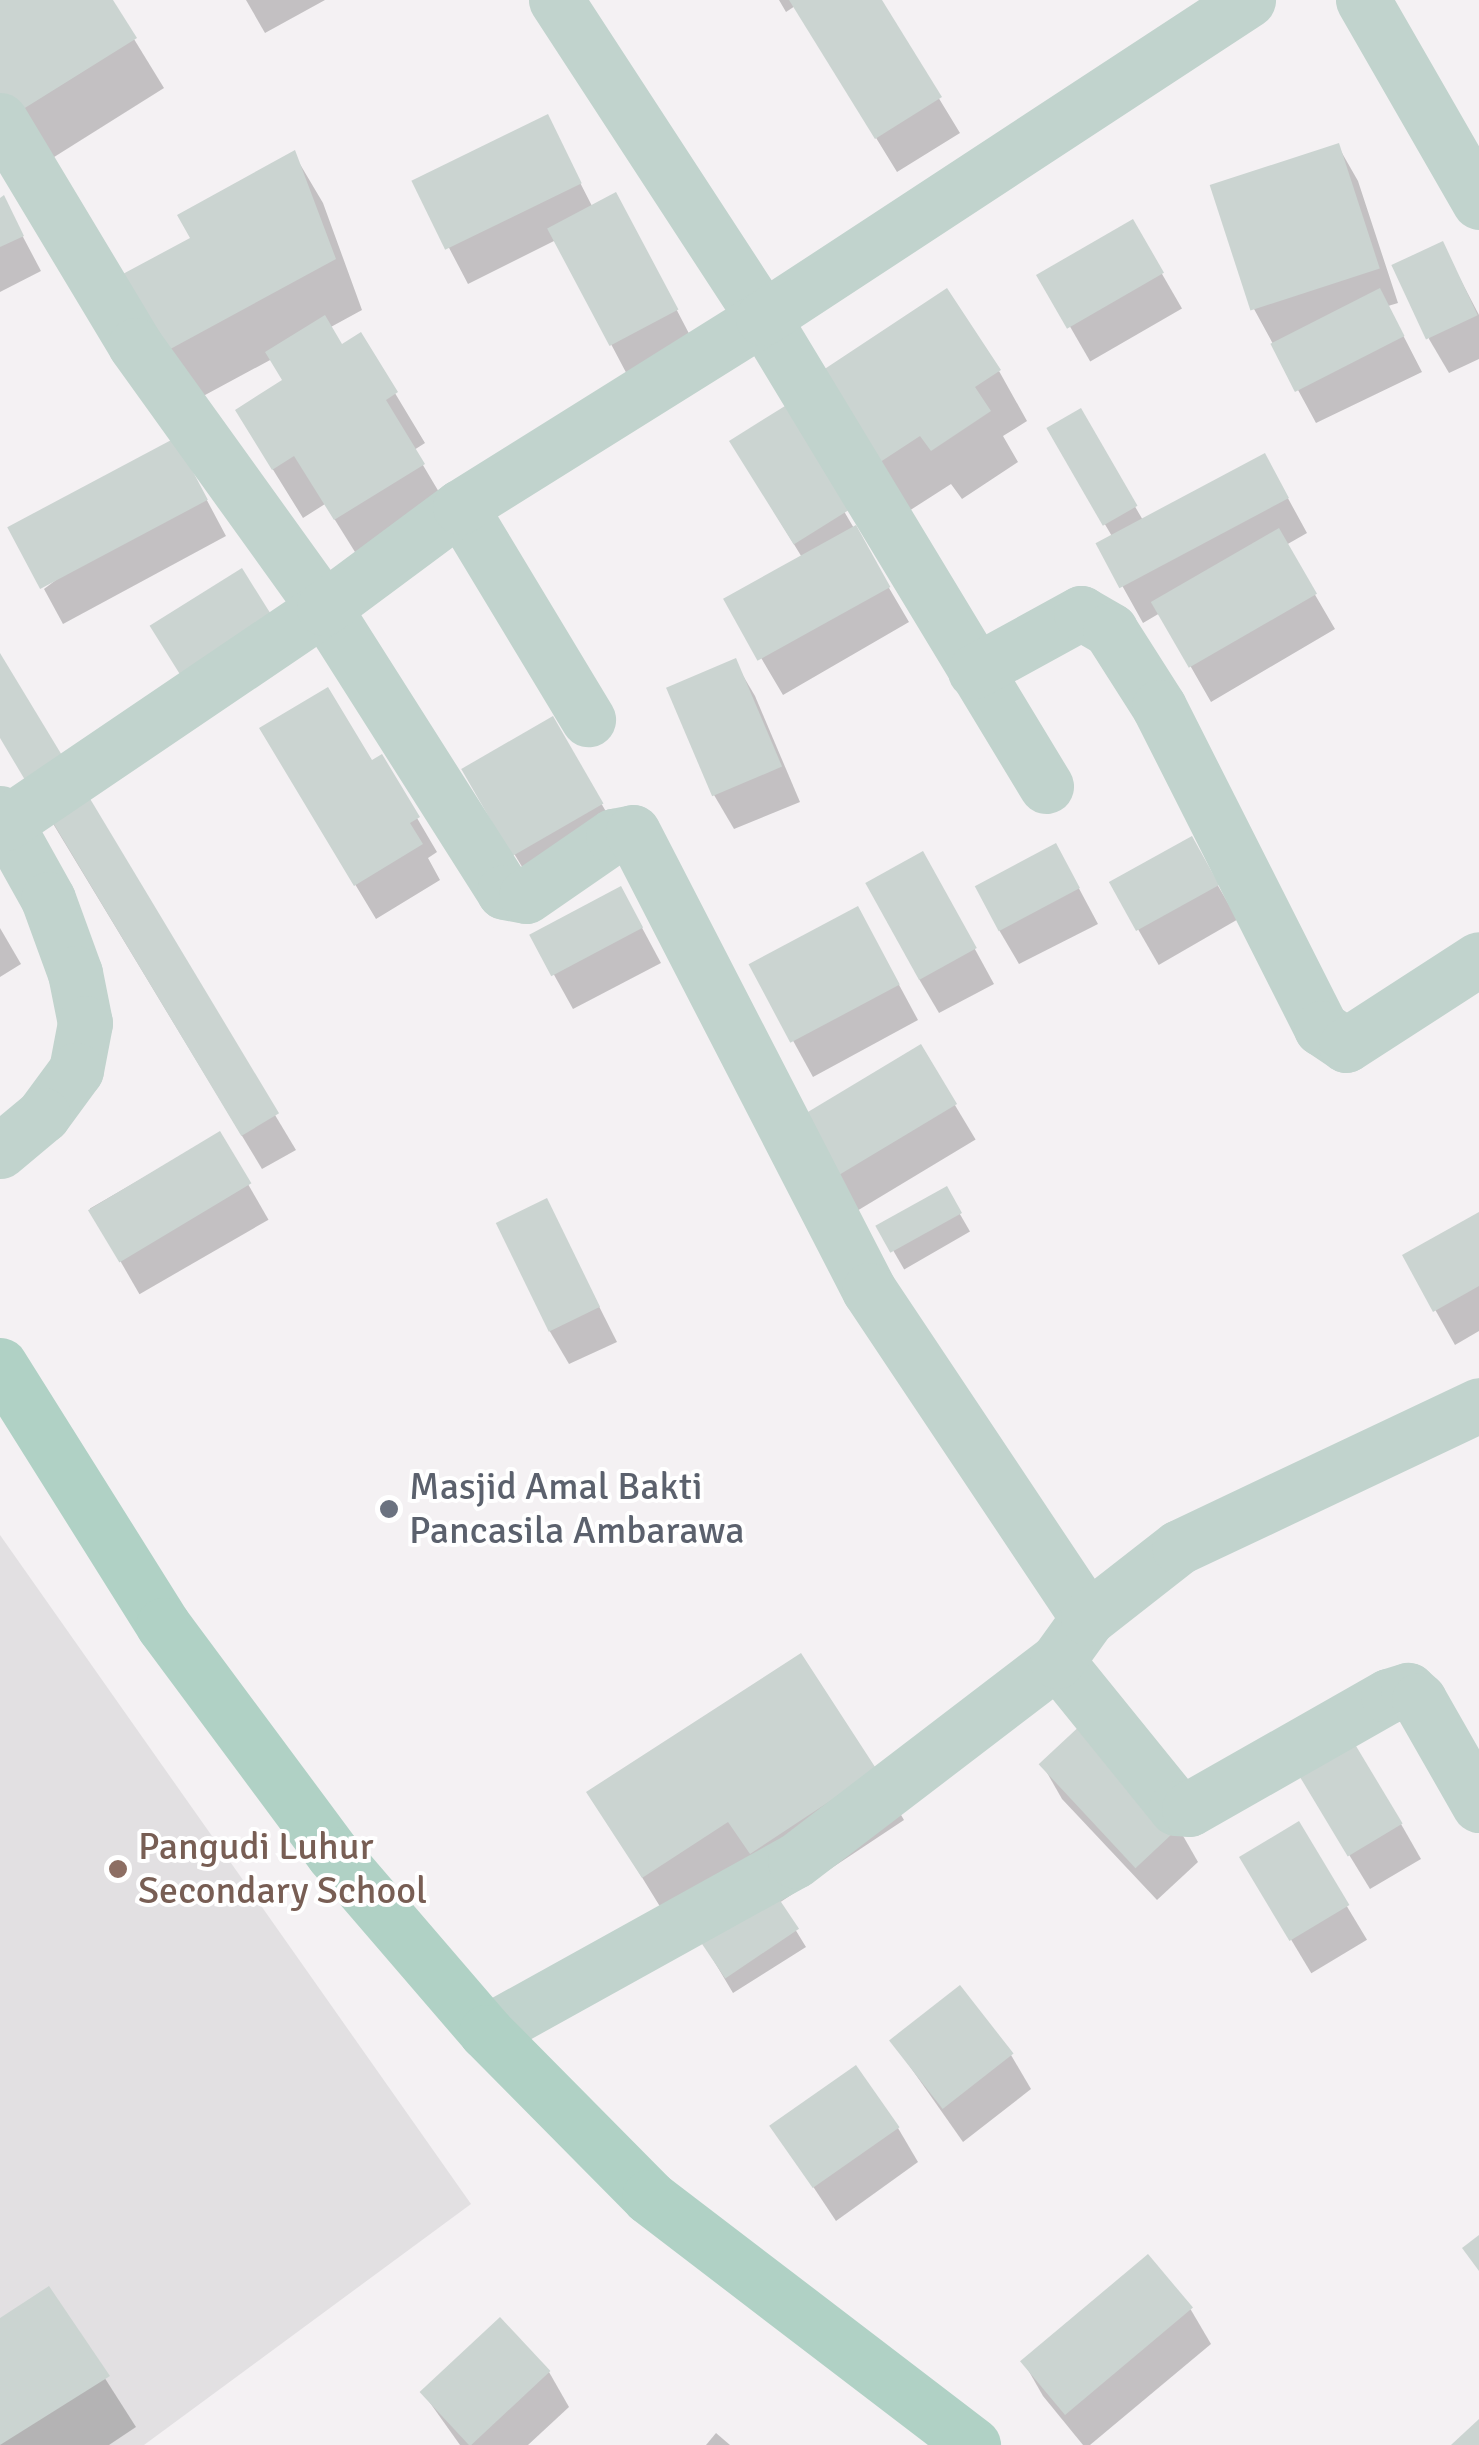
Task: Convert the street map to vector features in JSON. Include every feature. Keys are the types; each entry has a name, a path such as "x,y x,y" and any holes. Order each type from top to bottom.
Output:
{"main road":[{"path":"0,1366 163,1626 333,1854 486,2032 649,2197 973,2445"}],"street":[{"path":"556,0 763,318 1046,786"},
{"path":"0,1151 43,1114 76,1070 84,1023 74,973 53,913 3,818 324,608 460,507 763,318 1248,0"},
{"path":"1364,0 1479,202"},
{"path":"0,120 135,345 324,608 504,892 526,896 613,836 633,832 869,1290 1072,1640 1176,1808 1189,1809 1388,1696 1408,1690 1419,1700 1479,1805"},
{"path":"460,507 588,720"},
{"path":"975,671 1082,613 1110,630 1159,707 1321,1028 1346,1044 1479,959"},
{"path":"486,2032 795,1861 1072,1640 1178,1546 1479,1405"}],"shaded area":[{"name":"Pangudi Luhur Secondary School","path":"0,1535 471,2204 144,2445 0,2445"}],"building":[{"path":"0,0 113,0 137,38 12,116 0,96"},
{"path":"789,0 882,0 942,97 875,139"},
{"path":"548,114 582,183 445,250 411,181"},
{"path":"1339,143 1380,269 1250,311 1210,185"},
{"path":"295,150 336,259 163,353 121,275 190,238 177,215"},
{"path":"616,192 678,309 610,346 547,229"},
{"path":"4,195 24,236 0,247 0,198"},
{"path":"1133,219 1164,273 1067,329 1036,275"},
{"path":"1443,241 1478,315 1426,339 1391,265"},
{"path":"947,288 1001,370 975,387 991,411 931,451 920,436 868,470 808,380"},
{"path":"1380,288 1405,336 1295,392 1270,344"},
{"path":"325,315 342,344 361,332 398,392 386,400 425,464 334,520 294,456 272,470 235,410 282,380 265,352"},
{"path":"785,406 850,509 794,544 729,441"},
{"path":"1081,408 1138,506 1103,526 1046,428"},
{"path":"175,438 208,500 40,589 7,527"},
{"path":"1265,453 1289,498 1119,588 1095,543"},
{"path":"856,525 890,587 757,661 723,599"},
{"path":"1279,528 1317,594 1189,668 1151,602"},
{"path":"242,568 272,616 180,674 150,626"},
{"path":"0,653 63,757 25,780 0,738"},
{"path":"736,658 782,767 712,796 666,688"},
{"path":"328,687 372,760 382,754 420,817 410,823 423,844 354,886 259,728"},
{"path":"553,716 604,803 512,856 461,769"},
{"path":"89,797 279,1113 241,1136 51,820"},
{"path":"1192,836 1219,885 1136,931 1109,882"},
{"path":"1056,843 1080,888 999,931 975,886"},
{"path":"923,851 977,948 919,980 865,883"},
{"path":"621,886 643,927 551,976 529,935"},
{"path":"858,906 900,985 790,1043 749,964"},
{"path":"921,1044 957,1104 831,1180 795,1120"},
{"path":"220,1131 251,1183 119,1263 88,1210"},
{"path":"947,1186 962,1213 890,1253 875,1226"},
{"path":"547,1198 600,1307 549,1332 496,1223"},
{"path":"1479,1212 1479,1286 1433,1312 1402,1255"},
{"path":"801,1653 877,1770 750,1854 728,1822 642,1878 586,1792"},
{"path":"1084,1722 1181,1826 1135,1868 1039,1764"},
{"path":"1347,1731 1403,1824 1348,1857 1292,1764"},
{"path":"1299,1821 1349,1905 1289,1941 1239,1857"},
{"path":"775,1893 799,1929 725,1978 701,1943"},
{"path":"960,1985 1014,2054 943,2109 889,2040"},
{"path":"856,2065 900,2127 813,2188 769,2126"},
{"path":"1479,2235 1479,2271 1462,2248"},
{"path":"1148,2254 1193,2308 1065,2415 1020,2361"},
{"path":"49,2286 110,2376 0,2445 0,2318"},
{"path":"500,2317 550,2371 471,2445 420,2392"},
{"path":"1479,2419 1479,2445 1451,2445"}],"place":[{"name":"Masjid Amal Bakti Pancasila Ambarawa","path":"389,1509"},
{"name":"Pangudi Luhur Secondary School","path":"118,1869"}]}
